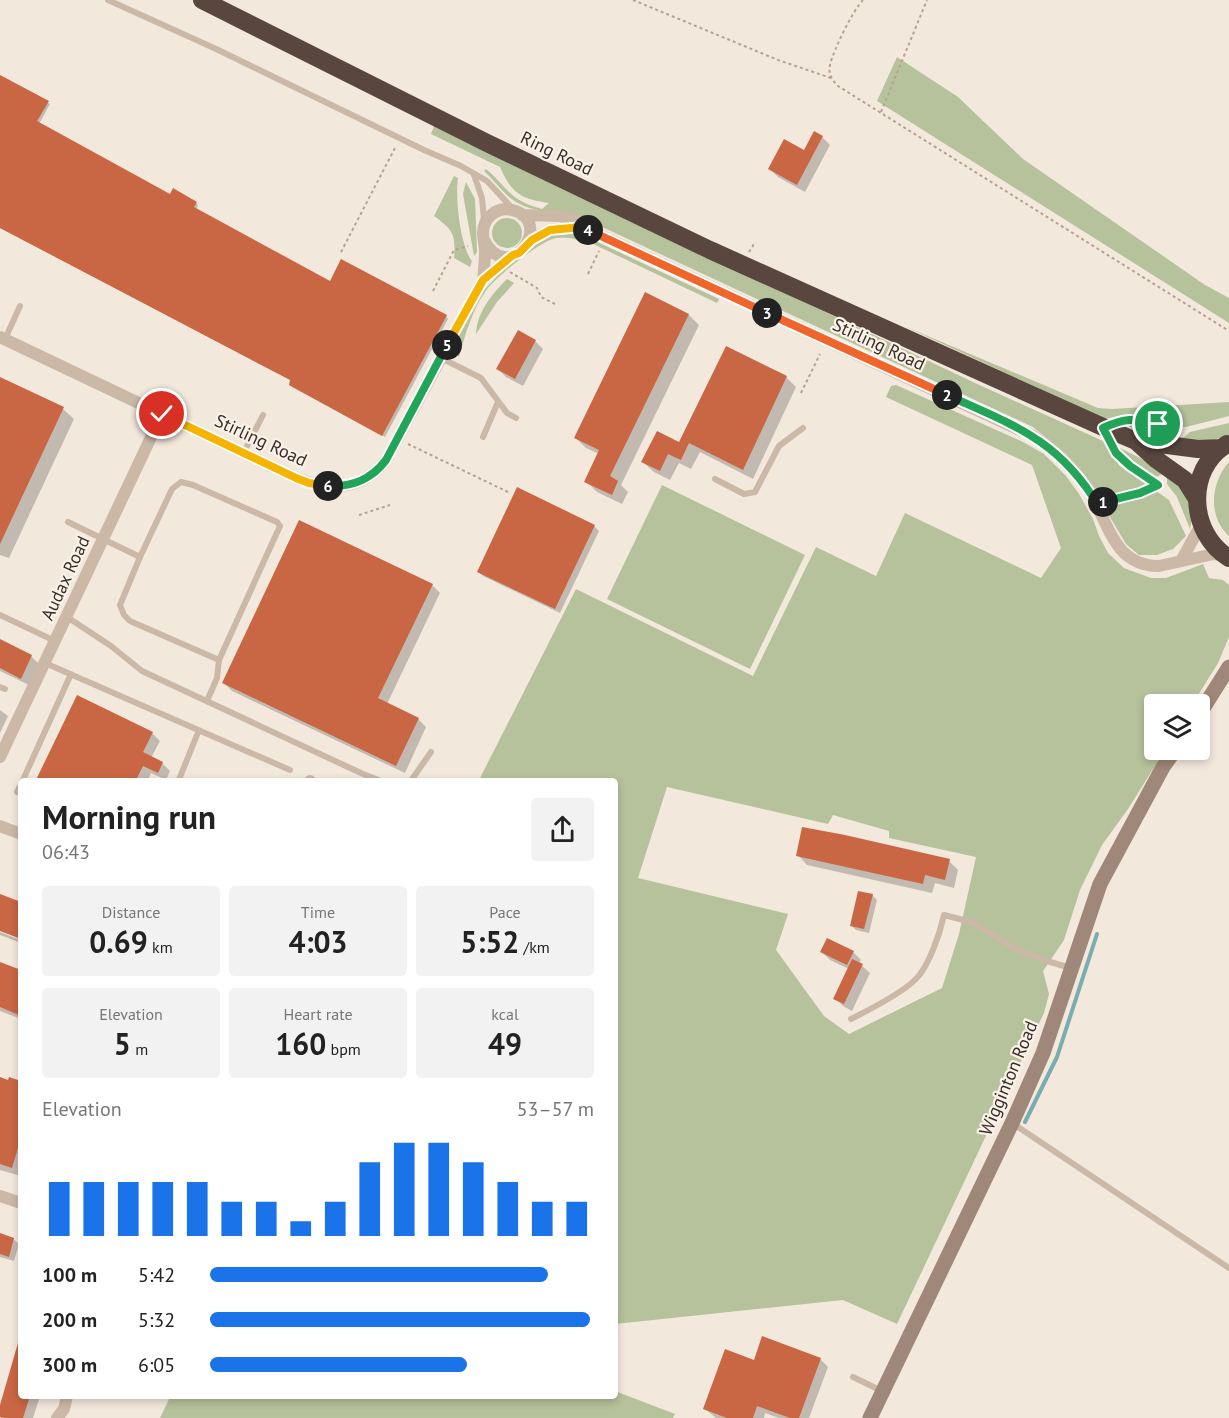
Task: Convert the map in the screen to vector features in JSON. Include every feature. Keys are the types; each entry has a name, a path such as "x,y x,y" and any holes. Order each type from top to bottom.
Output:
{"highway":[{"name":"Ring Road","path":"202,0 487,143 688,240 1136,441"},
{"path":"1136,441 1198,449 1225,446"},
{"path":"1136,441 1185,480 1197,499"},
{"path":"1225,446 1211,458 1203,471 1198,484 1197,499 1201,525 1210,541 1226,556"}],"main road":[{"path":"1210,697 1229,667"},
{"name":"Wigginton Road","path":"870,1418 1012,1123 1043,1053 1100,884 1168,760"}],"street":[{"path":"502,209 518,213 530,228 528,243 524,249 513,255 499,255 492,251 484,240 484,225 496,211 502,209"},
{"name":"Stirling Road","path":"518,213 572,218 582,227 1016,426 1050,448 1080,478 1098,505 1119,548 1134,561 1159,566 1226,556"},
{"name":"Stirling Road","path":"528,243 550,230 582,227"},
{"name":"Stirling Road","path":"483,280 484,240"},
{"name":"Stirling Road","path":"3,338 296,478 323,486 345,486 364,480 378,470 386,460 483,280 513,255"},
{"name":"Audax Road","path":"0,757 162,414"},
{"path":"1181,561 1201,525"},
{"path":"0,826 18,833"},
{"path":"0,1196 18,1202"},
{"path":"57,1418 64,1409 66,1399"}],"lane":[{"path":"108,0 293,85 461,166 488,181 518,213"},
{"path":"474,174 484,204 484,225"},
{"path":"3,338 20,306"},
{"path":"441,357 481,378 498,402 516,418"},
{"path":"483,437 498,402"},
{"path":"244,452 262,415"},
{"path":"715,479 744,494 755,492 779,446 803,428"},
{"path":"207,701 217,678 219,660 281,528 279,524 193,485 181,482 172,489 120,604 124,615 130,621 219,660"},
{"path":"68,522 140,557"},
{"path":"0,615 55,642"},
{"path":"67,617 111,646 142,671 374,778"},
{"path":"45,663 290,770"},
{"path":"24,778 71,674"},
{"path":"180,778 199,730"},
{"path":"413,778 431,752"},
{"path":"851,1019 874,1007 916,979 938,941 944,915 971,922 1016,949 1072,968"},
{"path":"1012,1123 1229,1268"},
{"path":"852,1377 883,1391"}],"path":[{"path":"633,0 778,60 831,78 838,86 1229,331"},
{"path":"831,78 830,66 833,58 863,0"},
{"path":"881,112 927,0"},
{"path":"341,252 400,138"},
{"path":"433,291 454,250 468,246"},
{"path":"588,274 599,251"},
{"path":"510,272 537,288 541,297 555,304"},
{"path":"801,393 820,354"},
{"path":"1098,505 1150,490 1158,485 1130,466 1116,453 1103,428 1128,419 1178,430"},
{"path":"408,444 508,492"},
{"path":"359,515 390,504"}],"green space":[{"path":"897,57 958,97 1023,159 1205,285 1229,298 1229,323 877,101"},
{"path":"434,126 975,383 1103,441 1120,466 1169,500 1186,536 1173,549 1157,555 1139,555 1126,544 1085,475 1065,453 1033,427 572,213 538,210 522,205 508,196 484,171 486,169 513,195 525,203 542,209 549,203 518,194 500,167 431,134"},
{"path":"454,176 458,178 459,221 464,244 472,261 470,267 454,258 452,233 434,216"},
{"path":"466,182 475,199 477,252 474,256 463,194"},
{"path":"507,218 518,222 522,233 518,244 507,248 496,244 492,233 496,222"},
{"path":"571,233 589,238 719,299 717,303 589,242 556,238 529,253 507,270 485,292 466,332 459,357 453,350 455,342 484,290 508,265 535,243 554,234"},
{"path":"507,279 514,283 497,302 476,334 482,311"},
{"path":"904,326 1098,408 1229,402 1229,416 1186,427 1122,415 1105,419"},
{"path":"896,385 1023,442 1044,454 1066,476 1079,494 1108,553 1124,568 1151,578 1166,578 1203,564 1209,578 1223,580 1229,585 1229,637 1218,663 1199,694 1144,694 1144,760 1159,760 1102,845 1080,890 1064,940 1043,971 1049,994 1044,1013 897,1324 843,1300 618,1324 618,778 480,778 576,589 753,676 816,547 876,576 905,513 1041,578 1061,548 1032,465 886,397 891,386","holes":["667,787 828,824 833,815 889,831 889,838 976,857 959,934 942,988 849,1034 824,1016 776,950 788,914 638,878"]},
{"path":"1229,423 1229,435 1217,439 1180,440 1190,432"},
{"path":"1123,424 1170,430 1175,439"},
{"path":"1116,446 1164,470 1161,475 1155,477 1139,468"},
{"path":"1229,462 1229,536 1217,519 1214,499 1218,479"},
{"path":"1170,474 1191,505 1190,529 1177,497 1167,484"},
{"path":"662,485 805,555 750,669 607,599"},
{"path":"618,1392 675,1414 673,1418 160,1418 169,1399 618,1399"}],"building":[{"path":"0,75 49,101 37,121 170,194 173,188 197,202 194,207 330,281 341,259 447,315 382,436 289,385 290,380 0,228"},
{"path":"814,131 823,136 797,185 768,169 784,139 804,150"},
{"path":"645,292 689,314 610,476 618,481 612,495 584,482 599,450 574,438"},
{"path":"518,330 536,340 515,379 496,369"},
{"path":"726,346 787,376 743,470 689,443 681,460 668,454 660,471 641,462 657,431 679,442"},
{"path":"0,377 64,407 0,544"},
{"path":"517,487 595,525 555,609 477,572"},
{"path":"299,520 433,584 378,698 419,718 396,766 222,683"},
{"path":"0,639 32,655 21,679 0,668"},
{"path":"77,695 153,732 143,752 163,762 158,773 143,766 137,778 37,778"},
{"path":"802,827 950,859 945,880 925,875 923,884 796,856"},
{"path":"858,891 873,894 864,929 850,926"},
{"path":"0,894 18,901 18,938 0,931"},
{"path":"827,938 854,951 847,965 820,952"},
{"path":"852,959 863,964 844,1004 833,999"},
{"path":"0,962 18,969 18,1015 0,1007"},
{"path":"0,1077 8,1080 9,1077 18,1080 18,1148 12,1168 0,1164"},
{"path":"0,1233 14,1238 9,1257 0,1254"},
{"path":"762,1336 821,1358 799,1418 790,1418 757,1406 753,1418 727,1418 703,1409 725,1349 754,1360"},
{"path":"18,1343 18,1399 29,1399 23,1418 0,1417 0,1405"}],"waterway":[{"path":"1025,1122 1057,1057 1097,934"}],"route":[{"path":"162,414 309,483 323,486 345,486 364,480 378,470 386,460 483,280 513,255 524,249 528,243 550,230 582,227 1016,426 1050,448 1066,462 1098,505 1150,490 1158,485 1130,466 1116,453 1103,428 1128,419 1158,424"}]}
